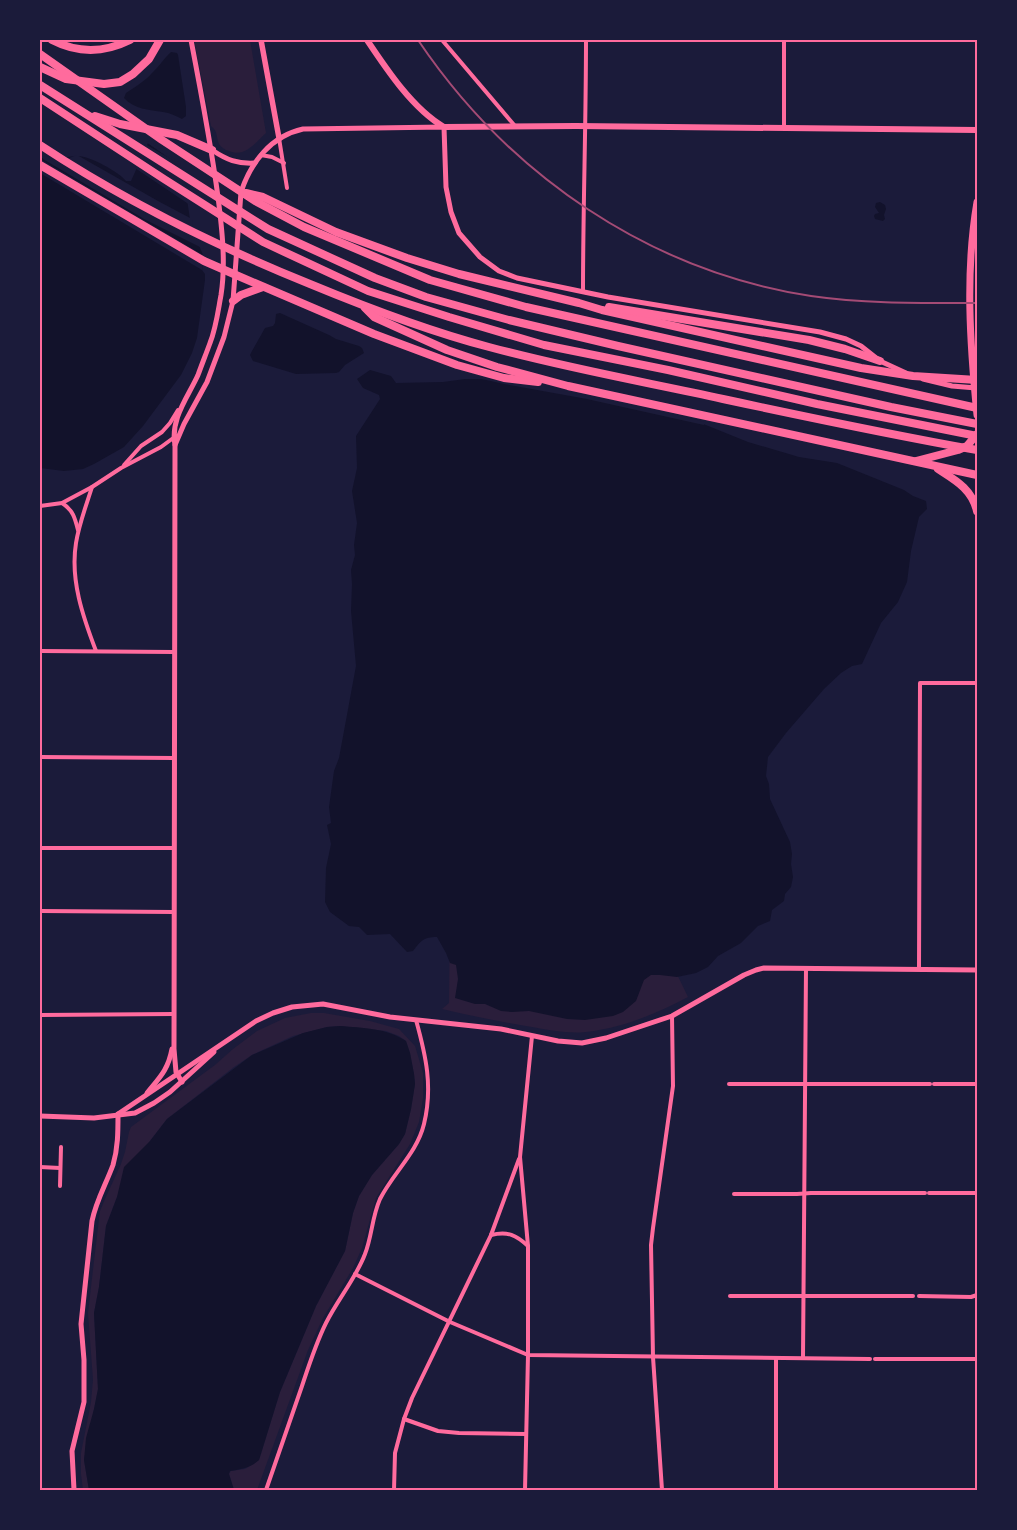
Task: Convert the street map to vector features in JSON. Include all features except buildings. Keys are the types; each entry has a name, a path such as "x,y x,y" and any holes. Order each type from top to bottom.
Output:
{"highway":[{"path":"52,40 77,50 104,50 130,40"},
{"path":"40,67 66,79 104,84 120,82 133,74 149,59 160,40"},
{"path":"40,54 238,191 255,198 304,228 430,280 526,307 977,408"},
{"path":"40,85 268,229 374,278 426,297 618,346 891,407 977,424"},
{"path":"40,99 120,124 177,135 212,150"},
{"path":"40,99 263,242 368,290 449,317 544,345 668,370 817,404 977,435"},
{"path":"42,146 109,188 210,241 252,261 363,306 487,346 560,364 885,434 977,450"},
{"path":"40,165 204,261 374,334 460,366 504,378 568,386"},
{"path":"255,198 263,197 319,224 387,251 459,274 602,310 878,371 937,378 976,386"},
{"path":"977,202 971,239 970,272 977,415"},
{"path":"233,301 241,295 263,287"},
{"path":"579,303 809,340 845,349 880,361"},
{"path":"363,306 374,317 438,346 508,370 568,386 977,475"},
{"path":"914,462 967,446 977,435"},
{"path":"935,466 968,490 975,500 977,510"}],"main road":[{"path":"261,40 280,138"},
{"path":"367,40 395,80 427,115 444,127 977,130"}],"street":[{"path":"182,1082 176,1067 174,1040 174,428 211,340 221,294 222,269 222,227 212,150 191,40"},
{"path":"442,40 515,126"},
{"path":"583,292 586,40"},
{"path":"784,40 784,128"},
{"path":"175,446 181,430 212,370 224,337 233,301 241,192 246,176 261,155 280,138 286,134 303,129 444,127 446,187 451,212 459,233 480,257 505,274 583,292 820,332 846,339 860,346 880,361 914,377 952,386 976,386"},
{"path":"280,138 287,188"},
{"path":"212,150 234,162 244,164 255,163"},
{"path":"261,155 272,156 284,163"},
{"path":"121,468 141,446 166,427 183,403"},
{"path":"40,506 62,502 92,488 121,468 161,447 174,438 181,430"},
{"path":"92,488 79,531 75,552 75,565 79,601 96,651"},
{"path":"62,502 69,507 75,516 79,531"},
{"path":"40,651 174,652"},
{"path":"919,969 920,683 977,683"},
{"path":"40,757 174,758"},
{"path":"40,848 174,848"},
{"path":"40,911 174,912"},
{"path":"118,1114 262,1017 280,1010 300,1006 330,1005 416,1020 493,1028 569,1043 589,1042 672,1016 756,970 773,967 977,970"},
{"path":"802,1358 806,968"},
{"path":"40,1015 174,1014"},
{"path":"662,1490 652,1357 652,1228 673,1086 672,1016"},
{"path":"266,1490 312,1356 326,1323 366,1253 374,1216 380,1199 415,1146 424,1123 428,1096 428,1074 416,1020"},
{"path":"525,1490 528,1246 520,1157 532,1036"},
{"path":"142,1099 161,1077 170,1060 174,1040"},
{"path":"40,1116 94,1118 136,1113 154,1103 182,1082 220,1046"},
{"path":"729,1084 977,1084"},
{"path":"74,1490 72,1451 84,1402 84,1360 81,1324 92,1220 95,1207 113,1165 117,1149 118,1114"},
{"path":"60,1186 61,1147"},
{"path":"394,1490 395,1453 404,1419 412,1398 491,1235 520,1157"},
{"path":"40,1167 60,1168"},
{"path":"734,1194 977,1193"},
{"path":"491,1235 500,1233 511,1234 528,1246"},
{"path":"355,1274 450,1322 528,1355 977,1359"},
{"path":"919,1296 971,1297 977,1295"},
{"path":"730,1296 914,1296"},
{"path":"776,1358 776,1490"},
{"path":"404,1419 438,1431 526,1434"}],"shaded area":[{"path":"194,40 250,40 266,133 245,151 235,153 219,144 216,132 211,126"},
{"path":"171,52 178,55 186,107 186,116 182,119 168,113 137,107 124,98 126,93 155,71"},
{"path":"148,143 177,164 187,199 191,226 203,255 202,270 205,274 205,280 197,338 181,375 143,426 124,447 83,469 64,471 40,468 40,157 59,159 73,156 83,157 104,165 126,181 131,181"},
{"path":"880,202 885,205 886,209 883,221 875,219 874,216 879,213 875,207 876,203"},
{"path":"280,313 336,339 359,346 364,353 336,373 296,374 253,361 250,355 252,351 265,328 273,326 276,314"},
{"path":"370,370 391,376 396,383 443,382 465,379 547,380 696,421 748,442 799,457 837,463 926,501 927,509 919,517 911,551 907,582 898,602 881,623 862,664 852,666 841,673 824,689 768,757 766,776 769,784 770,799 790,842 792,854 793,877 791,887 785,894 784,901 772,910 770,921 758,926 741,943 718,956 708,967 696,973 677,977 651,975 644,980 636,1001 623,1012 613,1016 585,1020 567,1019 529,1011 501,1011 485,1004 475,1004 455,998 458,979 456,965 450,963 437,937 425,939 413,951 407,952 390,934 367,935 359,927 349,926 330,912 325,902 326,868 331,844 327,825 331,823 329,807 334,771 339,758 356,666 351,611 351,570 355,555 354,545 357,523 352,491 357,468 356,436 380,399 379,395 363,388 357,379"},
{"path":"450,917 673,966 688,997 626,1024 579,1032 546,1029 442,1009 449,1003"},
{"path":"311,1013 324,1013 370,1021 399,1029 415,1046 423,1073 423,1098 419,1122 410,1144 376,1198 362,1248 353,1268 323,1318 308,1350 257,1490 234,1490 229,1474 231,1471 245,1469 259,1460 280,1392 316,1306 345,1251 353,1213 359,1196 372,1175 399,1144 405,1134 415,1084 414,1074 406,1041 386,1031 340,1026 327,1027 293,1036 252,1055 167,1119 150,1141 117,1197 106,1226 94,1313 98,1389 84,1460 89,1490 83,1490 81,1453 91,1402 93,1380 88,1313 100,1211 121,1164 131,1127 215,1065 257,1031 285,1018"},
{"path":"340,1026 383,1031 406,1041 415,1084 411,1109 405,1134 399,1144 372,1175 359,1196 353,1213 345,1251 316,1306 280,1392 259,1460 242,1469 230,1471 229,1474 234,1490 89,1490 84,1460 86,1438 98,1389 94,1313 106,1226 117,1197 124,1167 150,1141 167,1119 252,1055 303,1033"}],"pier":[{"path":"149,141 180,163 190,205 135,168 145,144 176,162 146,142"},
{"path":"77,155 192,219 193,226 204,249 144,219 43,159 43,156 69,158"},
{"path":"40,159 203,255 202,270 40,173"},
{"path":"473,377 547,378 704,422 704,425 587,399"}],"railway":[{"path":"418,40 454,89 495,133 540,174 588,209 639,240 694,264 751,283 811,296 873,302 977,303"}]}
